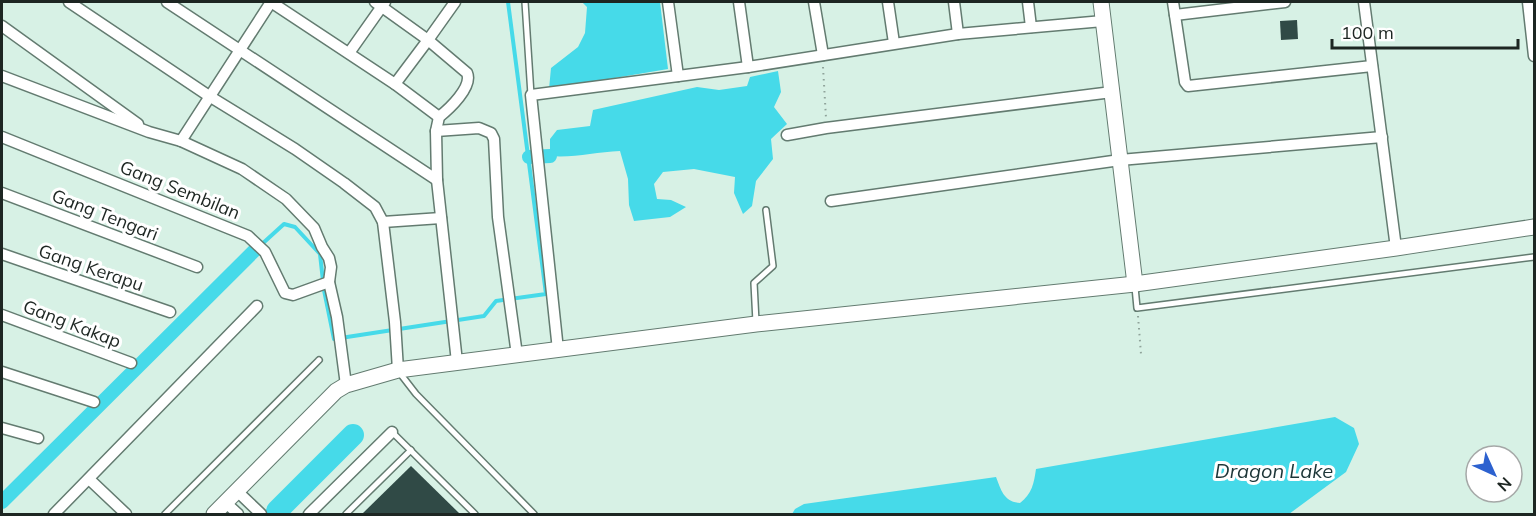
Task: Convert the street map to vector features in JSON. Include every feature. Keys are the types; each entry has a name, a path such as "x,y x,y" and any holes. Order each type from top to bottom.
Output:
{"main road":[{"path":"1101,2 1135,284"},
{"path":"214,514 331,395 346,385 398,370 756,324 1135,284 1534,227"}],"street":[{"path":"69,2 344,183 375,207 383,222 397,338 398,370"},
{"path":"167,2 437,180"},
{"path":"181,141 271,2 395,84 439,117"},
{"path":"395,84 456,2"},
{"path":"668,2 678,76"},
{"path":"739,2 748,67"},
{"path":"814,2 823,55"},
{"path":"888,2 894,43"},
{"path":"954,2 958,34"},
{"path":"1028,2 1031,27"},
{"path":"1173,2 1185,82 1188,86 1372,66"},
{"path":"1175,15 1285,2"},
{"path":"1364,2 1396,248"},
{"path":"1528,2 1534,56"},
{"path":"349,53 381,3 428,40 469,77 468,83 452,107 439,117 436,130 437,180 457,362"},
{"path":"558,350 531,95 748,67 958,34 1103,21"},
{"path":"2,26 149,132"},
{"path":"2,76 149,132 181,141 242,169 285,199 314,228 329,258 331,267 325,283 339,331 346,385"},
{"path":"787,135 826,128 1112,92"},
{"path":"436,130 479,128 491,133 494,138 498,217 517,355"},
{"name":"Gang Sembilan","path":"2,137 248,236 265,252 285,293 293,295 325,283"},
{"path":"831,201 1120,160 1382,137"},
{"name":"Gang Tengari","path":"2,193 197,267"},
{"path":"383,222 441,218"},
{"name":"Gang Kerapu","path":"2,254 170,312"},
{"path":"54,514 257,306"},
{"name":"Gang Kakap","path":"2,315 131,363"},
{"path":"2,372 94,402"},
{"path":"2,428 38,438"},
{"path":"309,514 393,432"},
{"path":"89,479 126,514"},
{"path":"232,497 238,514"},
{"path":"232,497 261,514"}],"lane":[{"path":"525,2 531,95"},
{"path":"756,324 754,283 773,266 766,210"},
{"path":"1135,284 1137,308 1534,257"},
{"path":"165,514 319,360"},
{"path":"398,370 416,394 534,514"},
{"path":"393,432 475,514"},
{"path":"346,514 411,450"}],"path":[{"path":"823,55 826,128"},
{"path":"1137,308 1141,354"}],"water":[{"path":"582,2 660,2 668,69 549,89 551,68 578,47 585,33 587,7"},
{"path":"778,71 781,92 774,107 787,124 771,139 773,159 756,181 752,206 743,214 734,193 735,177 694,169 663,172 654,184 657,199 671,200 686,207 670,217 634,221 629,205 628,179 620,151 550,156 550,139 557,130 590,126 593,110 697,87 719,90 747,86 750,77"},
{"name":"Dragon Lake","path":"1335,417 1354,428 1359,444 1346,472 1289,514 792,514 795,509 804,504 996,477 1007,498 1020,503 1032,488 1036,469"}],"building":[{"path":"1297,20 1298,39 1281,40 1280,21"},
{"path":"411,466 460,514 362,514"}],"waterway":[{"path":"262,244 284,224 295,227 320,254 324,290 334,339 484,316 496,301 546,294 508,2"},
{"path":"529,157 550,156"},
{"path":"2,502 257,248"},
{"path":"277,511 353,435"}]}
